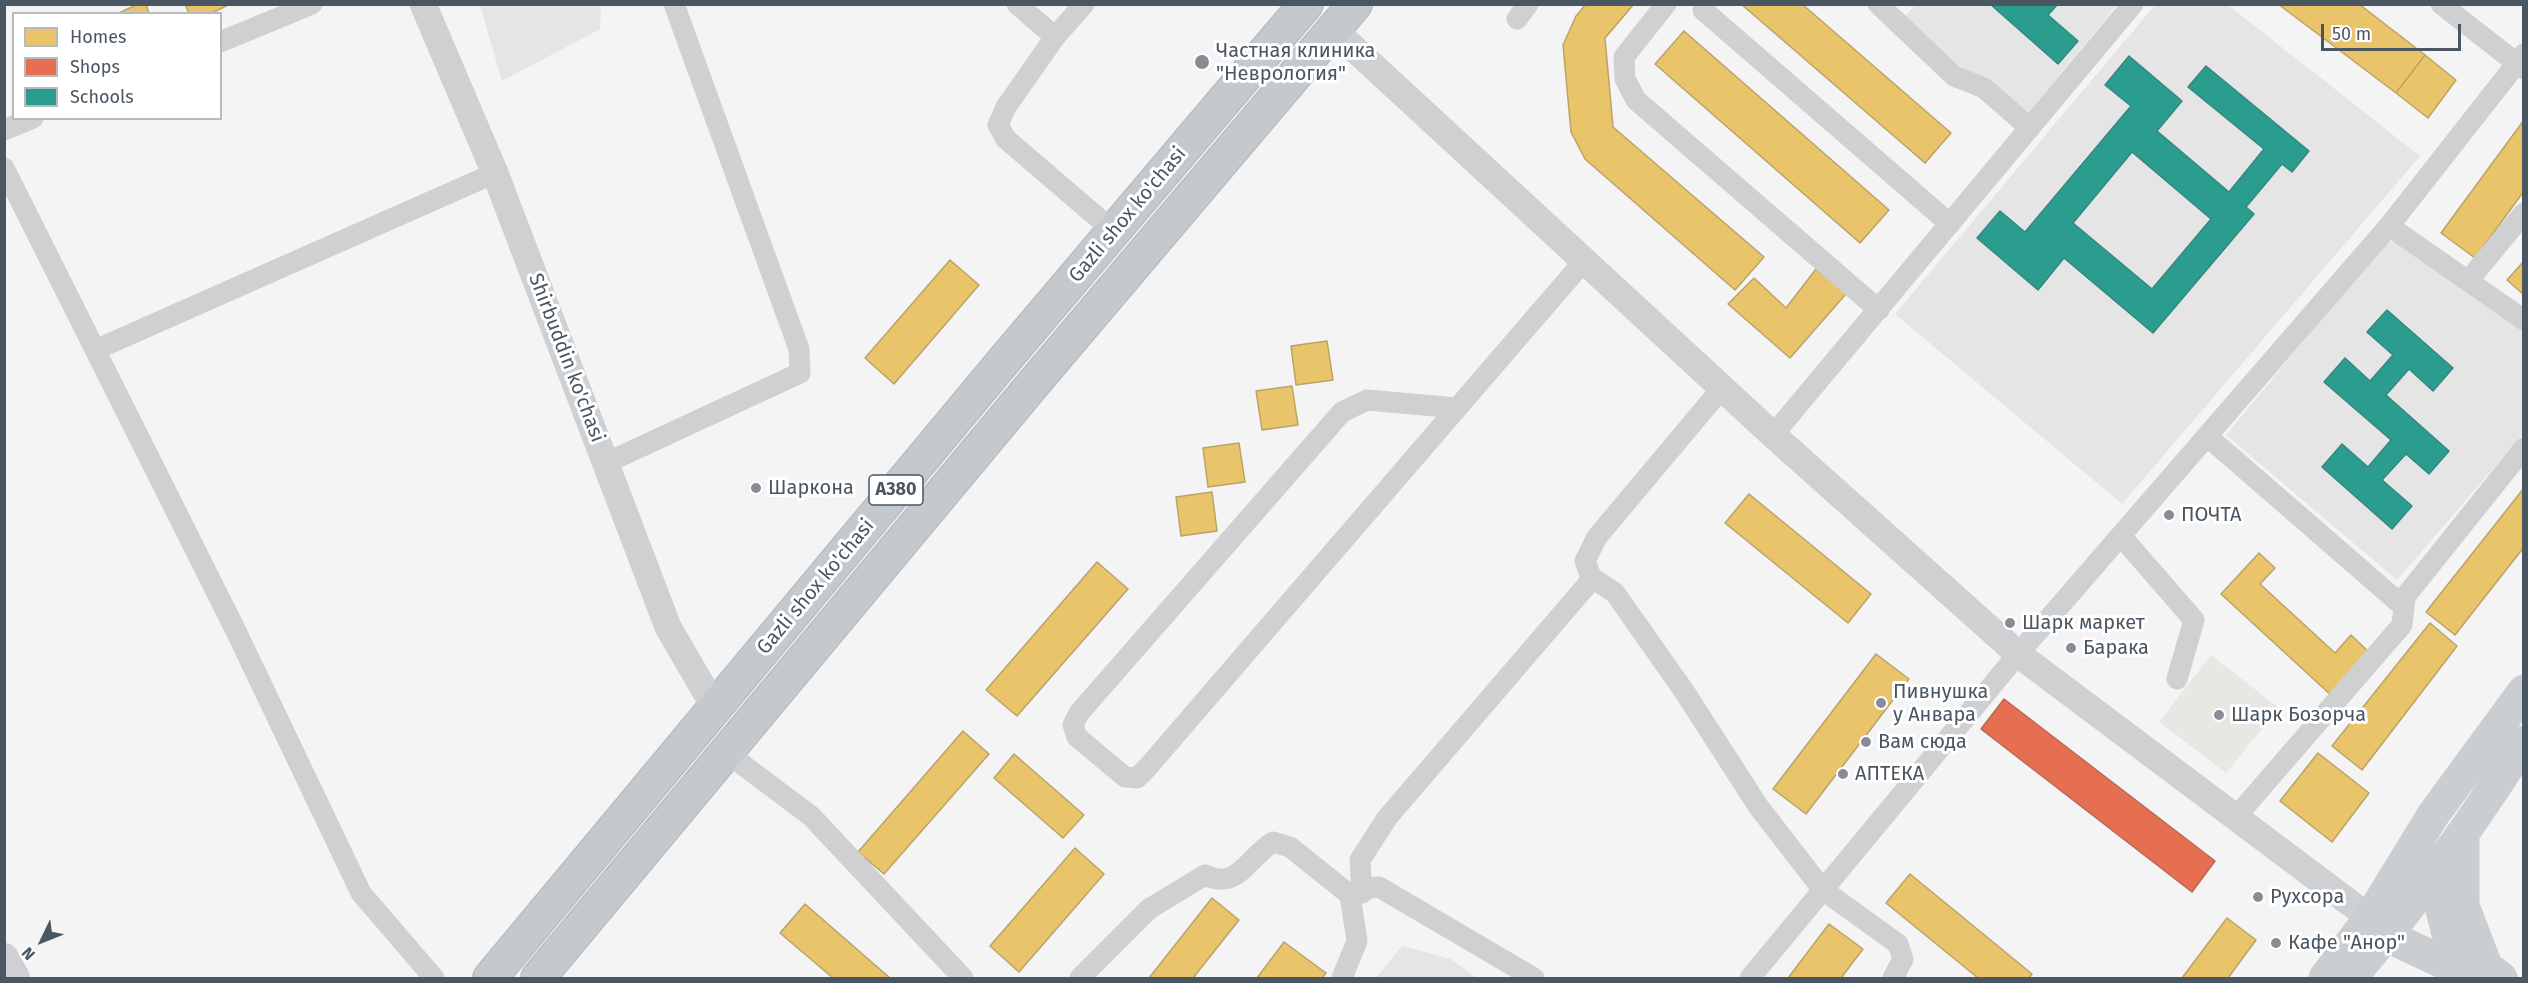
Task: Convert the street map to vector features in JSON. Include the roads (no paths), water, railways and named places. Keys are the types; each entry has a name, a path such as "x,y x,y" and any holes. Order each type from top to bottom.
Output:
{"highway":[{"name":"Gazli shox ko'chasi","path":"490,978 1013,349 1306,4"},
{"name":"Gazli shox ko'chasi","path":"538,978 1034,383 1355,4"}],"main road":[{"path":"2350,978 2379,927 2433,815 2523,691"},
{"path":"2325,978 2379,927 2406,910 2463,836 2523,742"},
{"path":"2433,815 2426,838 2432,877 2449,938"},
{"path":"2463,836 2463,906 2481,974"},
{"path":"2406,910 2449,938 2481,974"},
{"path":"2379,927 2481,974"},
{"path":"4,958 15,978"}],"street":[{"path":"222,41 312,4"},
{"name":"Shirbuddin ko'chasi","path":"423,4 495,173 668,627 715,708"},
{"path":"606,463 800,373 799,349 674,4"},
{"path":"1017,4 1055,37"},
{"path":"1084,4 1055,37 1006,107 998,125 1006,139 1097,217"},
{"path":"1666,4 1624,57 1625,79 1636,100 1879,310"},
{"path":"1878,4 1954,76 1984,88 2030,128"},
{"path":"1773,435 2133,4"},
{"path":"1750,978 2018,654 2389,226 2521,62 2441,4"},
{"path":"1703,10 1950,224"},
{"path":"1334,30 1773,435 2018,654 2379,927"},
{"path":"4,130 28,120"},
{"path":"4,168 235,629 361,893 434,978"},
{"path":"95,350 495,173"},
{"path":"2468,281 2523,213"},
{"path":"2389,226 2523,320"},
{"path":"1457,408 1367,400 1342,412 1079,713 1073,725 1077,737 1125,777 1137,778 1457,408 1584,261"},
{"path":"1722,388 1598,537 1585,561 1591,577 1615,593 1684,691 1758,806 1823,890 1898,944 1903,959 1893,978"},
{"path":"2207,436 2404,607"},
{"path":"2235,818 2402,625 2405,598 2408,593 2523,448"},
{"path":"2121,536 2194,620 2192,634 2177,678"},
{"path":"1342,978 1358,941 1356,894 1360,860 1387,818 1587,585 1591,577"},
{"path":"727,753 811,816 963,978"},
{"path":"1080,978 1149,909 1205,875 1217,881 1234,878 1260,851 1273,842 1290,847 1356,894"},
{"path":"1356,894 1371,887 1379,887 1534,978"}],"place":[{"name":"Частная клиника \"Неврология\"","path":"1202,62"},
{"name":"Шаркона","path":"756,488"},
{"name":"ПОЧТА","path":"2169,515"},
{"name":"Шарк маркет","path":"2010,623"},
{"name":"Барака","path":"2071,648"},
{"name":"Пивнушка у Анвара","path":"1881,703"},
{"name":"Шарк Бозорча","path":"2219,715"},
{"name":"Вам сюда","path":"1866,742"},
{"name":"АПТЕКА","path":"1843,774"},
{"name":"Рухсора","path":"2258,897"},
{"name":"Кафе \"Анор\"","path":"2276,943"}]}
